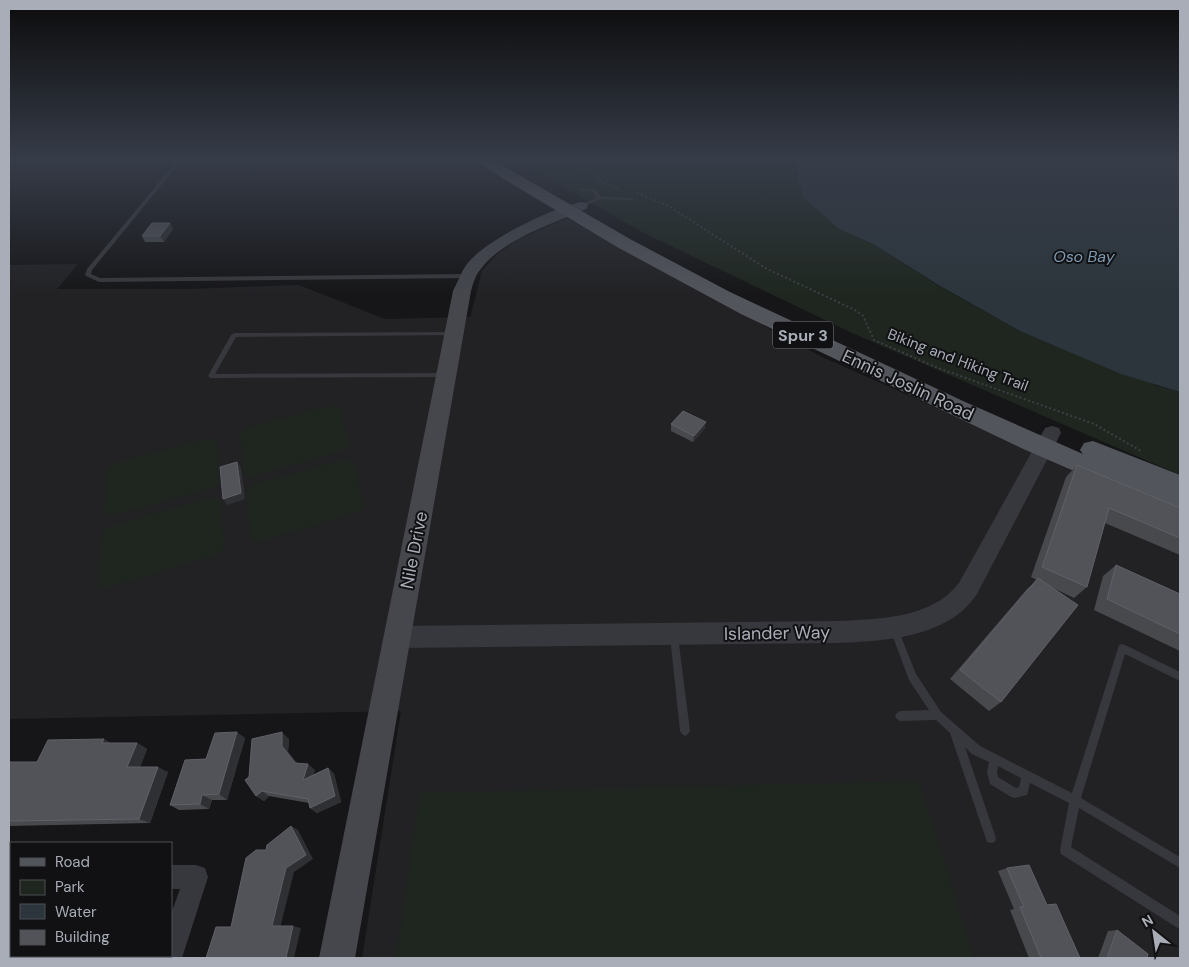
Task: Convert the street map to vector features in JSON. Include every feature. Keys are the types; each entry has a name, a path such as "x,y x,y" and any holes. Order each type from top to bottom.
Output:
{"main road":[{"name":"Nile Drive","path":"337,958 462,291 468,276 484,256 510,238 575,206"},
{"name":"Ennis Joslin Road","path":"588,206 673,270 944,403 1180,486"},
{"name":"Ennis Joslin Road","path":"1048,440 1180,506"}],"street":[{"name":"Islander Way","path":"397,637 894,629 933,617 962,596 977,575 1048,440"},
{"path":"172,877 196,877 172,950"}],"lane":[{"path":"141,206 89,270 88,275 99,280 468,276"},
{"path":"447,375 211,376 234,335 454,334"},
{"path":"894,629 912,677 938,715 976,750 1075,800 1180,864"},
{"path":"673,634 685,731"},
{"path":"1180,677 1122,648 1075,800 1065,850 1180,923"},
{"path":"900,716 938,715"},
{"path":"954,730 991,838"},
{"path":"994,759 992,772 994,780 1015,793 1023,791 1026,775"}],"path":[{"name":"Biking and Hiking Trail","path":"666,206 766,269 855,310 863,316 874,340 938,368 1094,424 1122,442 1146,454"}],"shaded area":[{"path":"567,218 818,355 1180,515 1180,958 362,958 401,711 9,719 9,265 78,264 57,289 187,289 299,285 385,319 470,317 482,271 497,254 519,239"}],"green space":[{"path":"597,206 819,206 839,229 873,244 939,286 1020,331 1158,386 1180,392 1180,475 852,333 644,233"},
{"path":"332,405 340,408 349,445 343,451 251,477 244,474 240,434 246,428"},
{"path":"209,438 217,441 220,482 213,488 112,516 104,513 108,469 115,463"},
{"path":"345,459 354,462 364,506 358,512 259,542 251,539 246,492 252,485"},
{"path":"212,497 221,500 224,548 216,555 106,588 98,585 102,533 110,526"},
{"path":"919,781 974,958 396,958 420,793"}],"water":[{"name":"Oso Bay","path":"813,206 1180,206 1180,392 1121,374 1020,331 940,286 873,244 839,229"}],"building":[{"path":"152,223 170,223 160,236 142,236"},
{"path":"683,411 706,422 694,436 671,424"},
{"path":"237,462 241,493 223,499 220,467"},
{"path":"1077,465 1180,508 1180,538 1109,508 1087,587 1042,567"},
{"path":"1116,565 1180,594 1180,634 1107,599"},
{"path":"1038,578 1078,605 1001,702 960,670"},
{"path":"237,732 219,794 202,795 200,804 170,805 185,760 206,759 215,733"},
{"path":"282,732 282,746 295,763 308,764 303,780 328,768 335,796 310,808 308,799 262,791 256,796 245,780 249,777 252,739"},
{"path":"104,739 102,743 137,743 127,767 158,767 139,819 9,821 9,762 37,762 48,740"},
{"path":"291,826 306,855 286,868 272,926 293,926 286,958 206,958 216,927 231,927 246,858 256,850 266,850 267,845"},
{"path":"1029,865 1047,905 1056,904 1080,958 1041,958 1020,907 1024,907 1007,868"},
{"path":"1117,930 1148,954 1147,958 1107,958"},
{"path":"68,957 102,957 102,958"}]}
